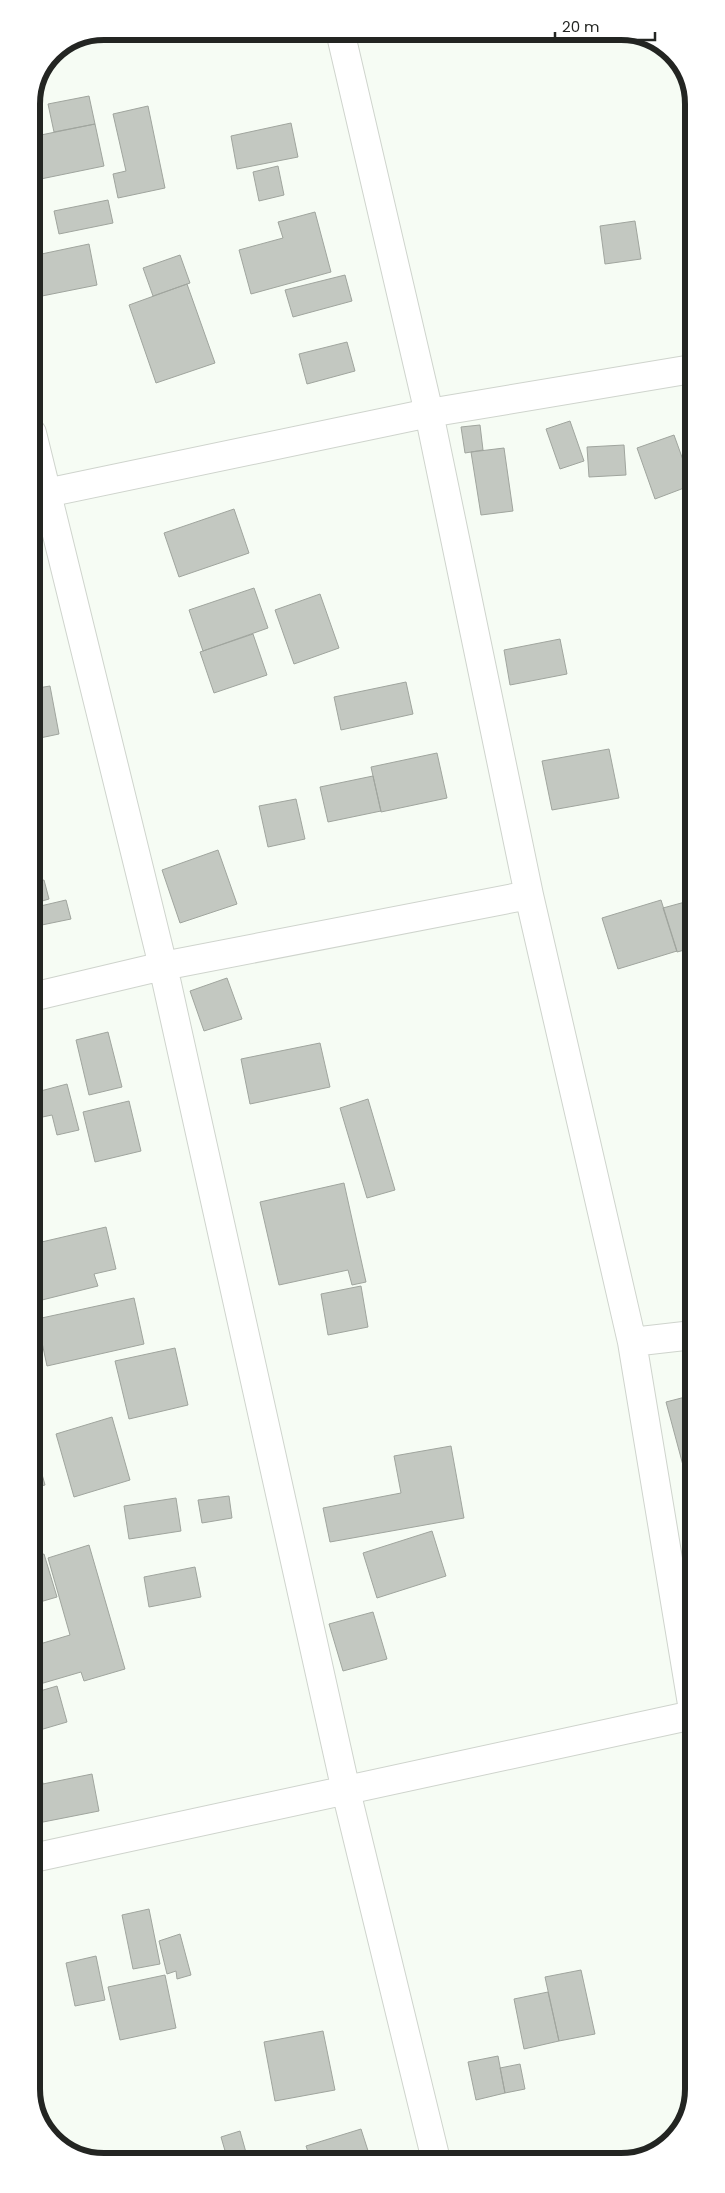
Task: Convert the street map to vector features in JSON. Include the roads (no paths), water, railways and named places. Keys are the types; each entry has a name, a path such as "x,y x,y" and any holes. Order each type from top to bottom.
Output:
{"street":[{"path":"342,40 428,414 529,895 632,1342 685,1662"},
{"path":"40,495 428,414 685,369"},
{"path":"40,499 163,966 346,1791 434,2153"},
{"path":"40,995 163,966 529,895"},
{"path":"632,1342 685,1336"},
{"path":"40,1857 685,1717"}]}
